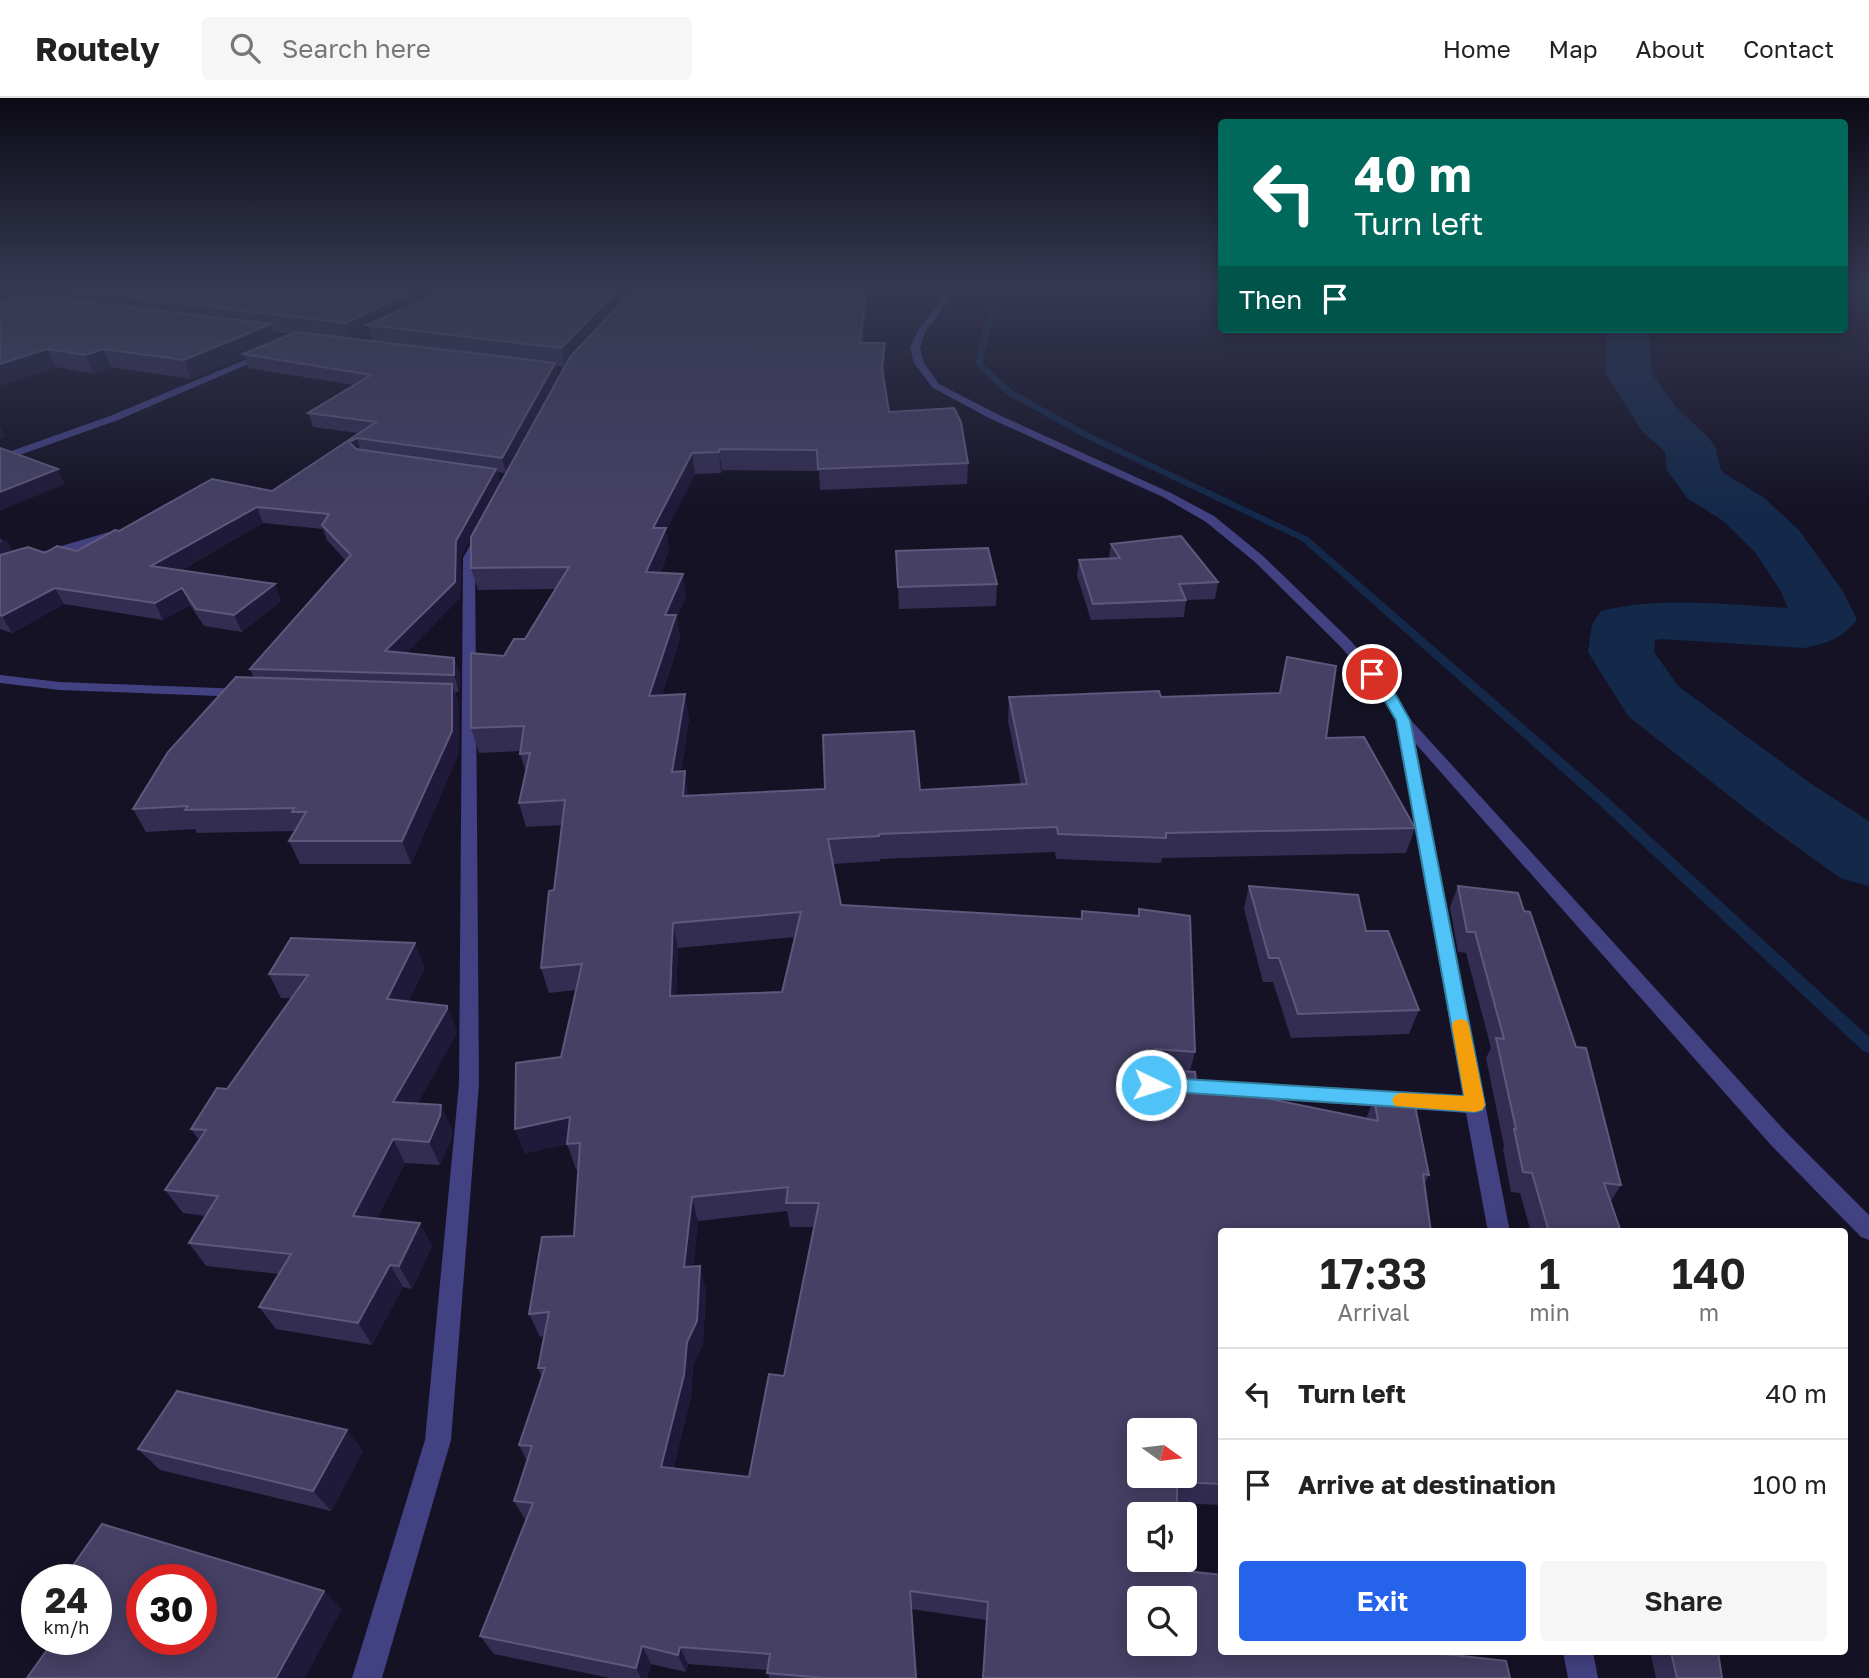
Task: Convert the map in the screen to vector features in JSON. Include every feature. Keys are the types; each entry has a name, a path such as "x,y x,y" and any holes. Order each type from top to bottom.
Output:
{"street":[{"path":"0,459 114,418 248,362"},
{"path":"919,362 936,386 995,417 1167,495 1210,519 1259,559 1345,643 1385,689 1403,720 1777,1138 1869,1230"},
{"path":"366,1678 438,1440 469,1084 462,700 469,558 493,513"},
{"path":"0,568 134,527"},
{"path":"0,679 60,686 265,694"},
{"path":"1403,720 1498,1228"},
{"path":"1218,1089 1475,1105"},
{"path":"1579,1655 1583,1678"}],"building":[{"path":"290,362 555,363 502,458 357,438 349,442 356,449 496,469 456,541 455,582 385,651 454,658 454,675 250,669 351,555 322,525 329,514 257,507 151,566 275,584 234,615 196,609 182,588 155,603 55,588 0,615 0,555 28,547 45,553 57,546 77,551 115,530 119,531 212,479 272,491 376,422 308,413 371,375"},
{"path":"567,362 883,362 889,412 954,408 961,422 968,463 818,469 817,450 719,449 719,452 692,453 653,528 666,528 646,572 683,574 665,615 676,615 649,696 685,694 672,772 685,771 683,796 825,789 823,735 914,731 920,790 1027,784 1009,697 1159,691 1161,697 1280,693 1287,657 1336,666 1326,738 1364,737 1415,828 1166,833 1166,838 1058,834 1057,827 879,834 828,839 841,905 1082,919 1082,911 1139,916 1139,909 1190,916 1195,1052 1156,1049 1148,1051 1143,1061 1149,1069 1195,1072 1196,1080 1260,1087 1260,1097 1378,1121 1374,1098 1414,1101 1429,1175 1423,1174 1430,1228 1218,1228 1218,1484 1197,1483 1197,1418 1127,1418 1127,1488 1177,1488 1177,1502 1127,1502 1127,1572 1218,1575 1218,1655 1454,1655 1506,1661 1510,1678 983,1678 988,1602 910,1591 916,1678 824,1678 767,1673 770,1654 680,1647 678,1655 642,1646 636,1668 480,1636 533,1503 514,1501 532,1446 519,1445 545,1368 538,1368 549,1312 529,1314 542,1237 574,1236 580,1143 567,1144 570,1117 515,1129 516,1063 561,1057 582,964 541,968 549,891 554,890 565,800 519,803 530,753 520,754 524,726 471,728 471,653 504,656 514,639 525,639 569,567 471,568 471,537","holes":["801,912 782,992 670,996 673,923","788,1187 786,1203 819,1203 784,1376 769,1374 749,1477 661,1467 684,1375 687,1342 697,1321 700,1266 684,1267 692,1197"]},
{"path":"0,448 58,469 0,492"},
{"path":"1181,536 1218,582 1179,584 1186,600 1093,604 1079,560 1120,558 1111,544"},
{"path":"988,548 997,584 898,587 896,551"},
{"path":"236,677 452,684 452,731 402,841 289,841 306,812 292,812 294,808 185,810 188,806 133,809 168,752"},
{"path":"1249,886 1358,895 1366,931 1388,931 1419,1010 1298,1014 1279,958 1269,958"},
{"path":"1458,886 1518,893 1524,911 1530,912 1576,1047 1586,1048 1621,1185 1604,1183 1620,1228 1548,1228 1532,1173 1523,1172 1496,1038 1504,1039 1475,932 1467,932"},
{"path":"291,938 415,943 387,999 447,1006 393,1102 441,1105 440,1116 429,1142 393,1139 353,1216 420,1223 399,1266 390,1265 358,1323 259,1307 291,1254 189,1243 218,1196 165,1190 206,1130 191,1129 217,1088 227,1089 308,975 269,974"},
{"path":"177,1391 347,1430 313,1491 138,1449"},
{"path":"102,1524 324,1591 276,1678 27,1678 43,1655 112,1655 112,1564 74,1564"},
{"path":"1672,1655 1718,1655 1722,1678 1677,1678"}],"waterway":[{"path":"980,362 1009,392 1088,436 1305,539 1601,799 1869,1047"},
{"path":"1629,362 1629,374 1659,419 1690,448 1694,470 1706,486 1743,509 1777,541 1811,590 1825,619 1805,629 1662,620 1624,625 1621,652 1653,701 1783,800 1869,859"}],"slow traffic":[{"path":"1401,1100 1475,1105 1460,1026"}],"route":[{"path":"1151,1085 1475,1105 1403,720 1385,689 1372,674"}]}
